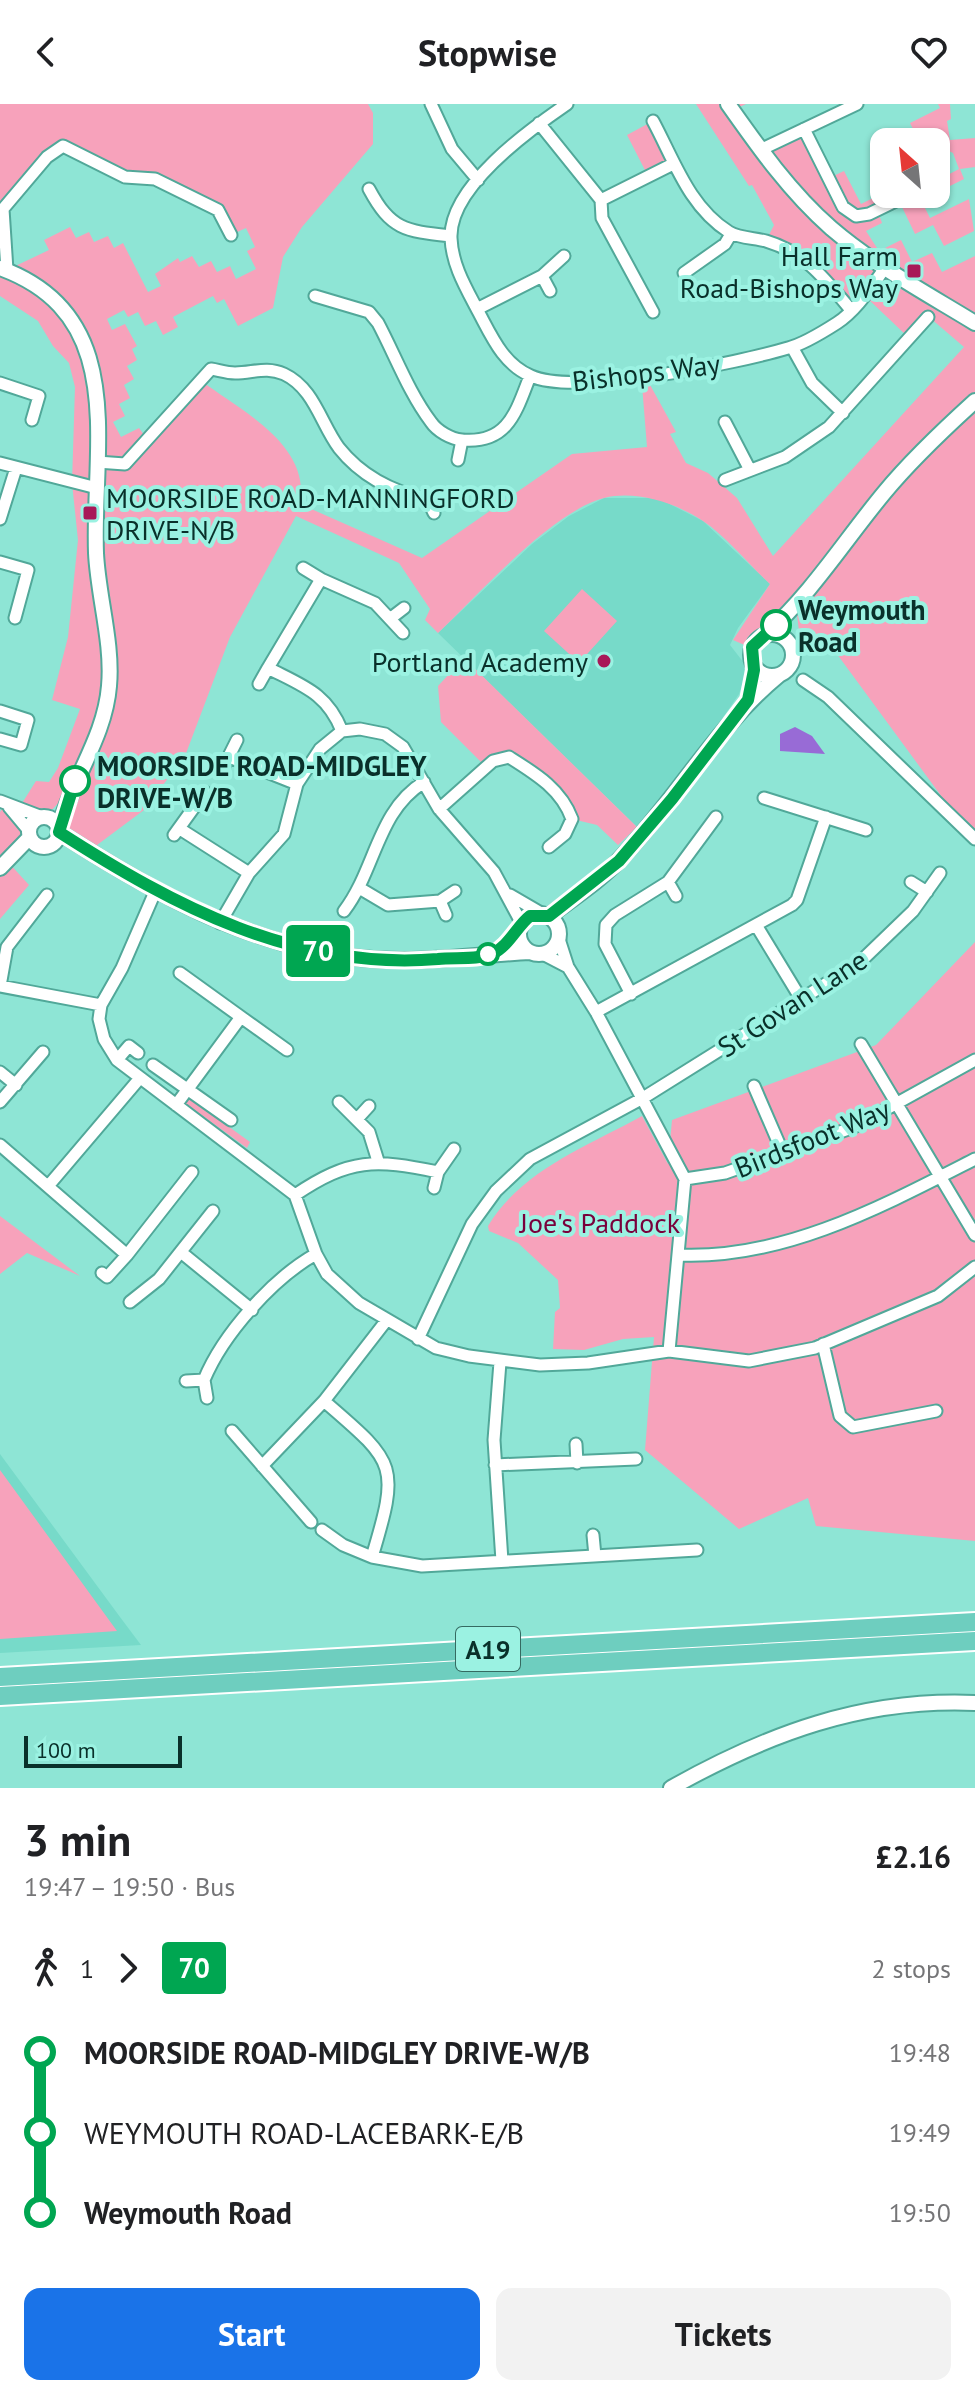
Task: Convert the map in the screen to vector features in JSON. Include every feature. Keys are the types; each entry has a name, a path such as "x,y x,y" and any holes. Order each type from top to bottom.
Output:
{"highway":[{"name":"A19","path":"0,1677 975,1622"},
{"name":"A19","path":"0,1696 975,1641"}],"street":[{"path":"431,104 452,149 478,180"},
{"path":"361,207 372,194 383,215 401,229 451,236 459,204 478,180 539,123 567,104"},
{"path":"728,104 760,150 830,227 885,268 974,324"},
{"path":"760,150 857,104"},
{"path":"653,121 669,151 671,165 693,196 731,234 794,252 813,264 851,310"},
{"path":"539,123 601,200 602,218 653,312"},
{"path":"804,129 843,207 856,216 881,208"},
{"path":"4,865 58,839 69,793 100,732 109,685 96,554 96,374 85,341 58,303 3,269 3,209 47,157 63,146 125,177 155,179 218,210 231,235"},
{"path":"601,200 671,165"},
{"path":"684,273 725,244 731,234"},
{"name":"Bishops Way","path":"451,236 459,274 500,351 513,366 530,376 553,383 619,378 743,360 792,347 839,322 885,268"},
{"path":"691,251 699,262"},
{"path":"477,309 542,276 564,256"},
{"path":"542,276 550,291"},
{"path":"639,286 650,280"},
{"path":"329,300 332,287"},
{"path":"315,296 369,312 378,323 432,424 453,439 481,442 499,433 514,417 530,376"},
{"path":"725,480 785,457 829,427 928,317"},
{"path":"792,347 812,383 843,413"},
{"path":"97,462 125,464 211,369 236,373 258,368 285,375 312,399 339,447 369,477 406,495 428,500"},
{"path":"0,383 39,396 32,420"},
{"path":"748,700 752,647 796,607 885,492 928,444 975,401"},
{"path":"725,422 750,470"},
{"path":"458,460 462,440"},
{"path":"0,463 97,488"},
{"path":"0,519 16,468"},
{"path":"428,500 440,490"},
{"path":"428,500 434,513"},
{"path":"0,562 28,570 15,618"},
{"path":"303,568 375,603 403,633"},
{"path":"259,684 321,579"},
{"path":"491,954 530,916 545,915 619,861 672,799 748,700 792,660 790,644 796,607"},
{"path":"391,618 404,608"},
{"path":"766,634 780,635 790,644"},
{"path":"753,664 767,675 779,675"},
{"path":"268,668 322,697 333,708 342,731"},
{"path":"803,680 828,697 975,839"},
{"path":"0,711 28,720 21,745 0,739"},
{"path":"220,923 249,873 284,834 297,784 320,749 342,731 360,729 385,734 403,747 439,809 494,872 509,895 521,927 523,945 568,967"},
{"path":"237,740 226,761 297,784"},
{"path":"439,809 493,761 509,757 548,784 566,802 572,819 565,834 549,847"},
{"path":"344,911 361,889 379,833 405,793 424,782"},
{"path":"205,792 177,832 249,873"},
{"path":"4,865 30,834 33,822 69,793"},
{"path":"764,798 866,830"},
{"path":"3,802 43,817 89,851 155,892 220,923 287,945 360,958 420,960 537,953 553,949 576,895"},
{"path":"3,802 45,847 89,851"},
{"path":"631,994 605,944 605,929 615,915 668,882 716,817"},
{"path":"596,1012 797,900 826,817"},
{"path":"572,819 585,822"},
{"name":"St Govan Lane","path":"418,1339 472,1224 496,1191 530,1159 643,1098 859,963 913,911 940,873"},
{"path":"668,882 676,896"},
{"path":"911,882 927,892"},
{"path":"361,889 388,905 440,901 455,891"},
{"path":"155,892 122,968 101,1005 99,1019 104,1039 117,1060 295,1195 316,1254 327,1274 359,1303 436,1348 500,1362 588,1363 669,1351 749,1361 823,1344 938,1296 975,1267"},
{"path":"47,895 7,947 0,986 101,1005"},
{"path":"509,895 545,915 559,934 568,967 596,1012 685,1179 669,1351"},
{"path":"440,901 446,915"},
{"path":"756,925 801,999"},
{"path":"180,973 287,1050"},
{"path":"176,1105 241,1017"},
{"path":"861,1044 975,1235"},
{"path":"117,1060 129,1046 138,1053"},
{"path":"0,1102 43,1052"},
{"name":"Birdsfoot Way","path":"685,1179 725,1173 854,1127 975,1060"},
{"path":"153,1065 231,1120"},
{"path":"0,1072 16,1085"},
{"path":"49,1185 140,1078"},
{"path":"754,1086 783,1153"},
{"path":"339,1102 369,1132 378,1161"},
{"path":"358,1118 369,1106"},
{"path":"0,1145 127,1255"},
{"path":"434,1188 438,1172 454,1149"},
{"path":"678,1255 746,1253 853,1219 975,1159"},
{"path":"295,1195 321,1177 378,1161 438,1172"},
{"path":"102,1273 107,1277 127,1255 192,1172"},
{"path":"130,1302 159,1279 213,1211"},
{"path":"182,1253 252,1310"},
{"path":"207,1398 204,1380 212,1360 285,1272 316,1254"},
{"path":"262,1466 324,1401 386,1321"},
{"path":"823,1344 840,1416 853,1427 936,1411"},
{"path":"500,1362 495,1465 502,1561"},
{"path":"186,1381 204,1380"},
{"path":"324,1401 376,1446 390,1474 389,1501 372,1557"},
{"path":"232,1431 311,1522"},
{"path":"576,1444 577,1463"},
{"path":"495,1465 636,1459"},
{"path":"322,1530 343,1545 372,1557 422,1566 697,1550"},
{"path":"593,1535 595,1556"},
{"path":"671,1788 738,1752 813,1722 865,1709 926,1701 975,1703"}],"shaded area":[{"name":"Portland Academy","path":"604,498 658,498 703,521 770,584 738,628 730,645 744,663 745,677 739,694 697,756 637,827 438,633 532,544 569,516"},
{"path":"795,727 812,736 825,754 780,751 780,734"},
{"path":"0,1454 120,1617 141,1645 0,1653"}],"green space":[{"path":"0,104 368,104 373,113 373,144 302,227 283,257 273,308 238,326 224,299 217,303 213,296 173,317 178,327 163,335 156,321 145,326 138,312 128,317 124,310 107,319 112,330 125,324 137,346 132,349 137,360 127,366 134,379 124,385 130,398 119,404 125,416 113,422 121,437 139,428 147,439 200,380 253,417 284,447 295,464 301,483 300,504 422,558 572,454 647,447 642,385 649,383 676,432 670,434 686,463 708,473 737,498 773,556 964,347 929,317 909,338 865,296 851,310 813,264 766,241 774,225 752,185 749,186 696,104 746,104 733,110 760,150 804,129 829,178 844,171 861,204 870,200 870,208 877,208 882,223 866,231 879,251 901,240 912,262 932,253 942,272 975,256 975,842 823,635 800,639 796,607 756,650 733,640 770,584 703,521 655,500 616,496 583,506 561,520 516,556 438,633 425,620 430,609 399,563 296,516 230,637 185,756 144,810 89,851 59,832 67,794 45,817 19,808 36,781 49,782 58,768 80,709 52,700 68,637 78,540 72,483 75,387 69,363 53,346 38,321 0,296","holes":["63,146 102,167 198,199 210,207 231,235 246,228 255,247 247,251 256,269 236,279 230,266 217,272 211,261 199,267 192,256 180,262 178,258 155,274 161,286 148,292 123,243 114,248 108,236 94,242 89,232 76,238 70,227 44,240 49,250 7,270 3,209"]},
{"path":"938,104 950,104 948,128 912,128 910,123 940,108"},
{"path":"653,121 671,165 648,176 627,135"},
{"path":"975,138 975,167 960,169 964,179 950,186 950,174 959,169 950,152 950,140"},
{"path":"969,199 974,231 944,246 933,225 915,234 902,208 925,208 930,218"},
{"path":"582,589 617,621 579,663 544,631"},
{"path":"464,658 637,827 618,845 597,825 572,819 566,802 509,757 486,767 441,722 438,686"},
{"path":"6,803 29,831 8,862 29,885 0,919 0,812"},
{"name":"Joe's Paddock","path":"975,942 975,1541 816,1526 808,1498 739,1529 645,1450 654,1337 623,1339 584,1350 553,1349 555,1312 560,1308 558,1280 518,1243 489,1231 488,1226 502,1206 537,1175 642,1116 668,1164 672,1120 876,1045"},
{"path":"189,1098 250,1142 247,1148 185,1103"},
{"path":"0,1216 80,1276 27,1253 0,1274"},
{"path":"0,1470 117,1631 0,1639"}],"bus line":[{"name":"70","path":"75,781 59,832 155,892 220,923 287,945 360,958 420,960 491,954 520,931 530,916 541,913 549,916 619,861 672,799 748,700 754,670 752,647 776,625"}],"place":[{"name":"Hall Farm Road-Bishops Way","path":"914,271"},
{"name":"MOORSIDE ROAD-MANNINGFORD DRIVE-N/B","path":"90,513"},
{"name":"Weymouth Road","path":"776,625"},
{"name":"Portland Academy","path":"604,661"},
{"name":"MOORSIDE ROAD-MIDGLEY DRIVE-W/B","path":"75,781"}]}
